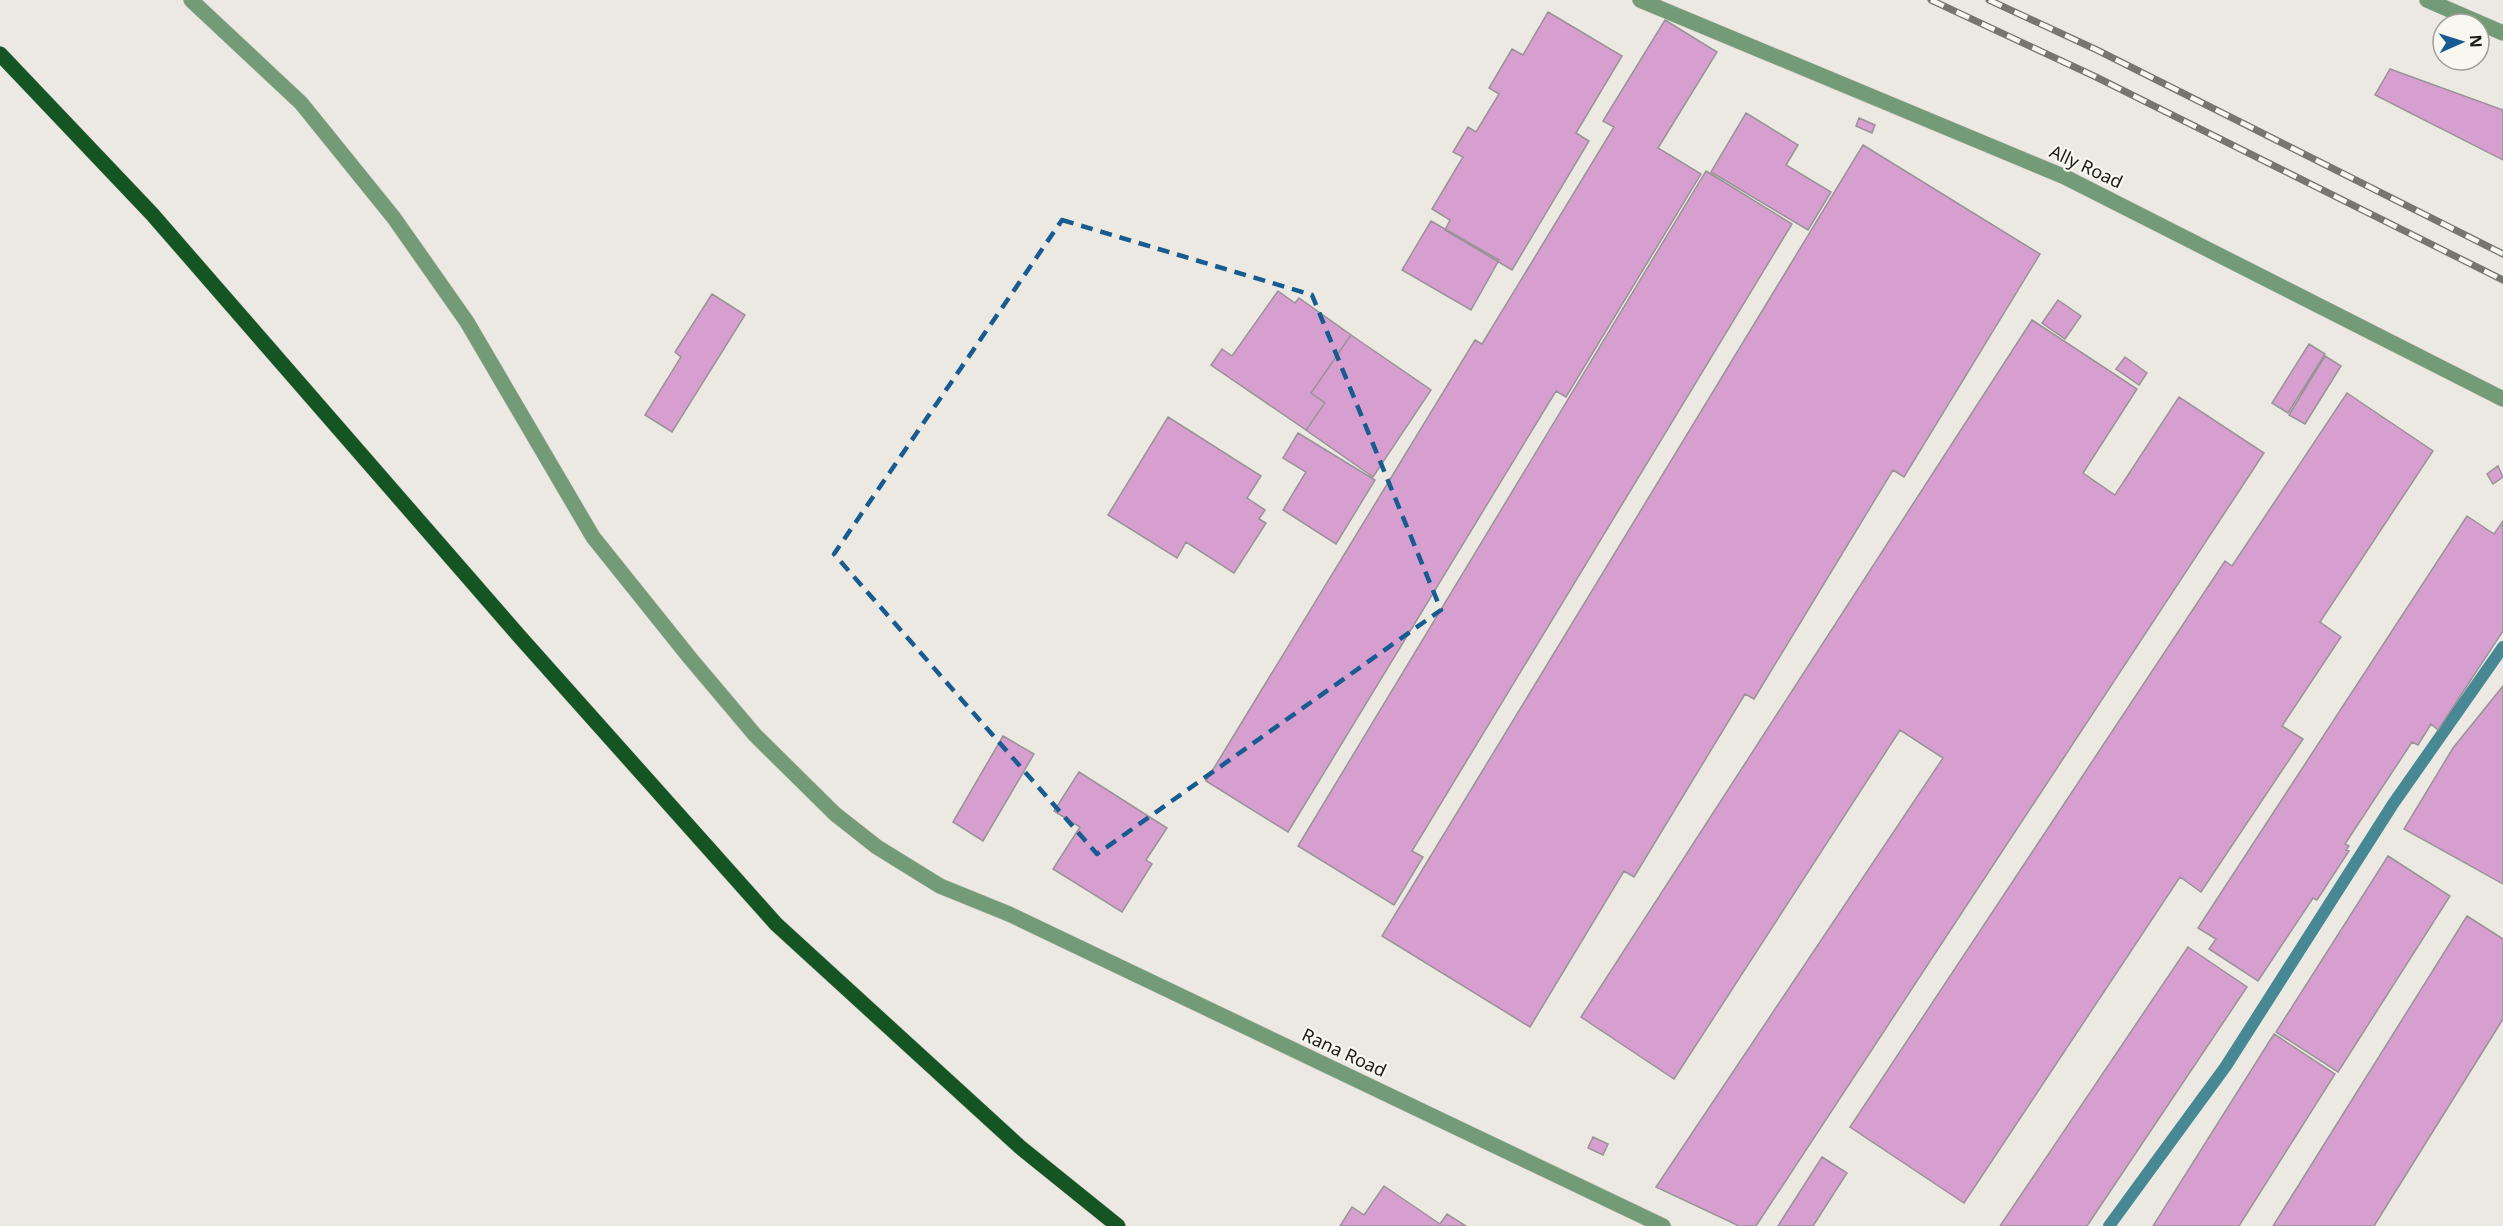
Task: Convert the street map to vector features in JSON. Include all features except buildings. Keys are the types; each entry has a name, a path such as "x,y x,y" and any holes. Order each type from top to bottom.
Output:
{"main road":[{"path":"0,54 152,214 520,637 776,924 1020,1148 1118,1226"}],"street":[{"name":"Rana Road","path":"191,0 301,103 394,218 467,322 594,537 690,658 755,735 835,814 877,847 940,886 1008,914 1663,1226"},
{"name":"Ally Road","path":"1640,0 2065,177 2503,399"},
{"path":"2427,0 2503,33"}],"highlighted area":[{"path":"1062,220 1312,295 1441,610 1097,854 834,554"}],"waterway":[{"path":"2109,1226 2226,1066 2393,804 2503,647"}],"railway":[{"path":"1931,0 2096,77 2503,280"},
{"path":"1989,0 2097,50 2503,254"}]}
